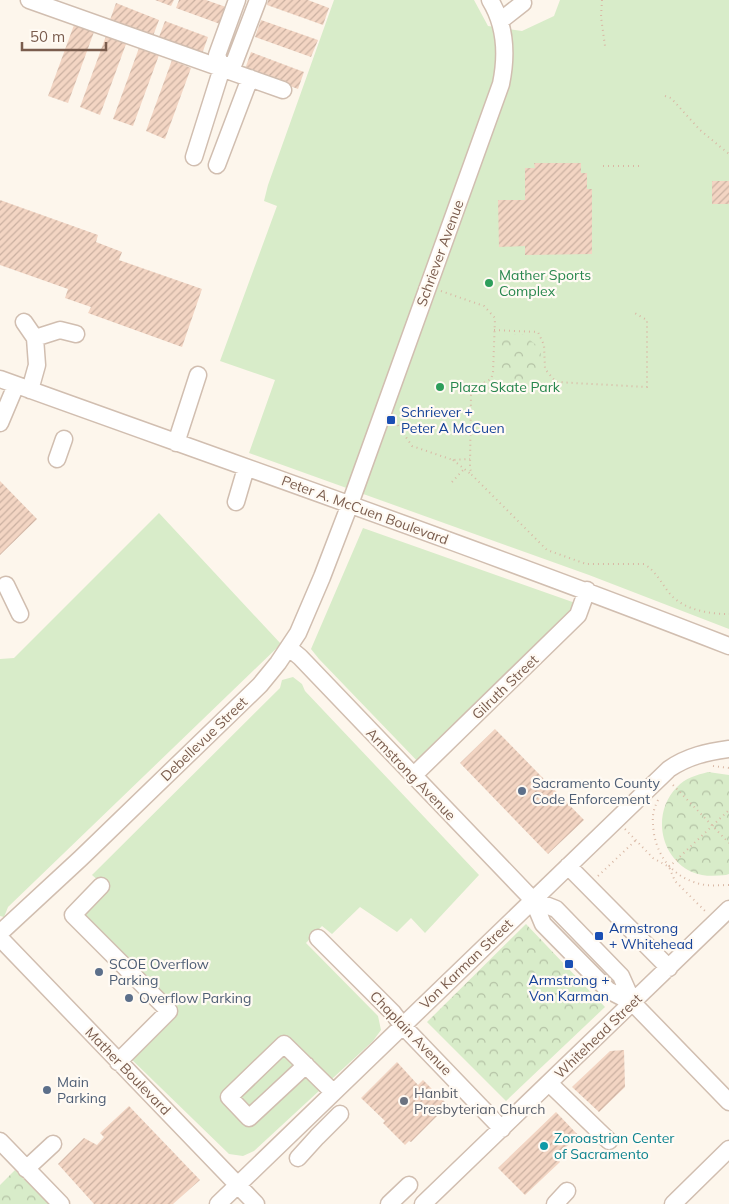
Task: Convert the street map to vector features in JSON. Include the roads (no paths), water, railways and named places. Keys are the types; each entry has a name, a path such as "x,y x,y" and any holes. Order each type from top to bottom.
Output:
{"street":[{"path":"29,0 283,90"},
{"path":"194,157 222,68 217,55 238,0 257,3 234,64 222,68"},
{"name":"Schriever Avenue","path":"350,504 500,84 504,67 505,49 500,21 490,0"},
{"path":"500,21 523,3"},
{"path":"226,32 243,39"},
{"path":"217,165 250,78"},
{"path":"0,423 15,385 37,365 35,338 24,322"},
{"path":"35,338 60,330 76,334"},
{"path":"176,443 198,375"},
{"name":"Peter A. McCuen Boulevard","path":"15,385 587,590 729,646"},
{"path":"57,459 64,439"},
{"path":"236,502 246,468"},
{"name":"Debellevue Street","path":"0,933 260,685 289,648 308,612 350,504"},
{"path":"6,585 20,614"},
{"name":"Gilruth Street","path":"413,776 578,615 587,590"},
{"name":"Armstrong Avenue","path":"289,648 300,657 533,900 556,909 621,976 633,1003 729,1102"},
{"name":"Von Karman Street","path":"218,1204 669,769 687,758 711,759 729,749"},
{"path":"711,759 729,759"},
{"path":"568,866 669,968"},
{"path":"101,886 72,915 169,1011 118,1062"},
{"name":"Whitehead Street","path":"434,1201 502,1128 729,909"},
{"name":"Mather Boulevard","path":"0,938 256,1204"},
{"name":"Chaplain Avenue","path":"318,938 393,1013 402,1025 502,1128"},
{"path":"306,1065 249,1118 229,1097 284,1044 306,1065 333,1092"},
{"path":"549,1083 609,1141"},
{"path":"298,1158 340,1114"},
{"path":"302,1122 317,1136"},
{"path":"0,1141 61,1204"},
{"path":"26,1169 53,1144"},
{"path":"673,1204 694,1173 729,1149"},
{"path":"389,1204 409,1185"},
{"path":"555,1204 567,1191"}],"place":[{"name":"Mather Sports Complex","path":"489,283"},
{"name":"Plaza Skate Park","path":"440,387"},
{"name":"Schriever + Peter A McCuen","path":"391,420"},
{"name":"Sacramento County Code Enforcement","path":"522,791"},
{"name":"Armstrong + Whitehead","path":"599,936"},
{"name":"Armstrong + Von Karman","path":"569,964"},
{"name":"SCOE Overflow Parking","path":"99,972"},
{"name":"Overflow Parking","path":"129,998"},
{"name":"Main Parking","path":"47,1090"},
{"name":"Hanbit Presbyterian Church","path":"404,1101"},
{"name":"Zoroastrian Center of Sacramento","path":"544,1146"}]}
